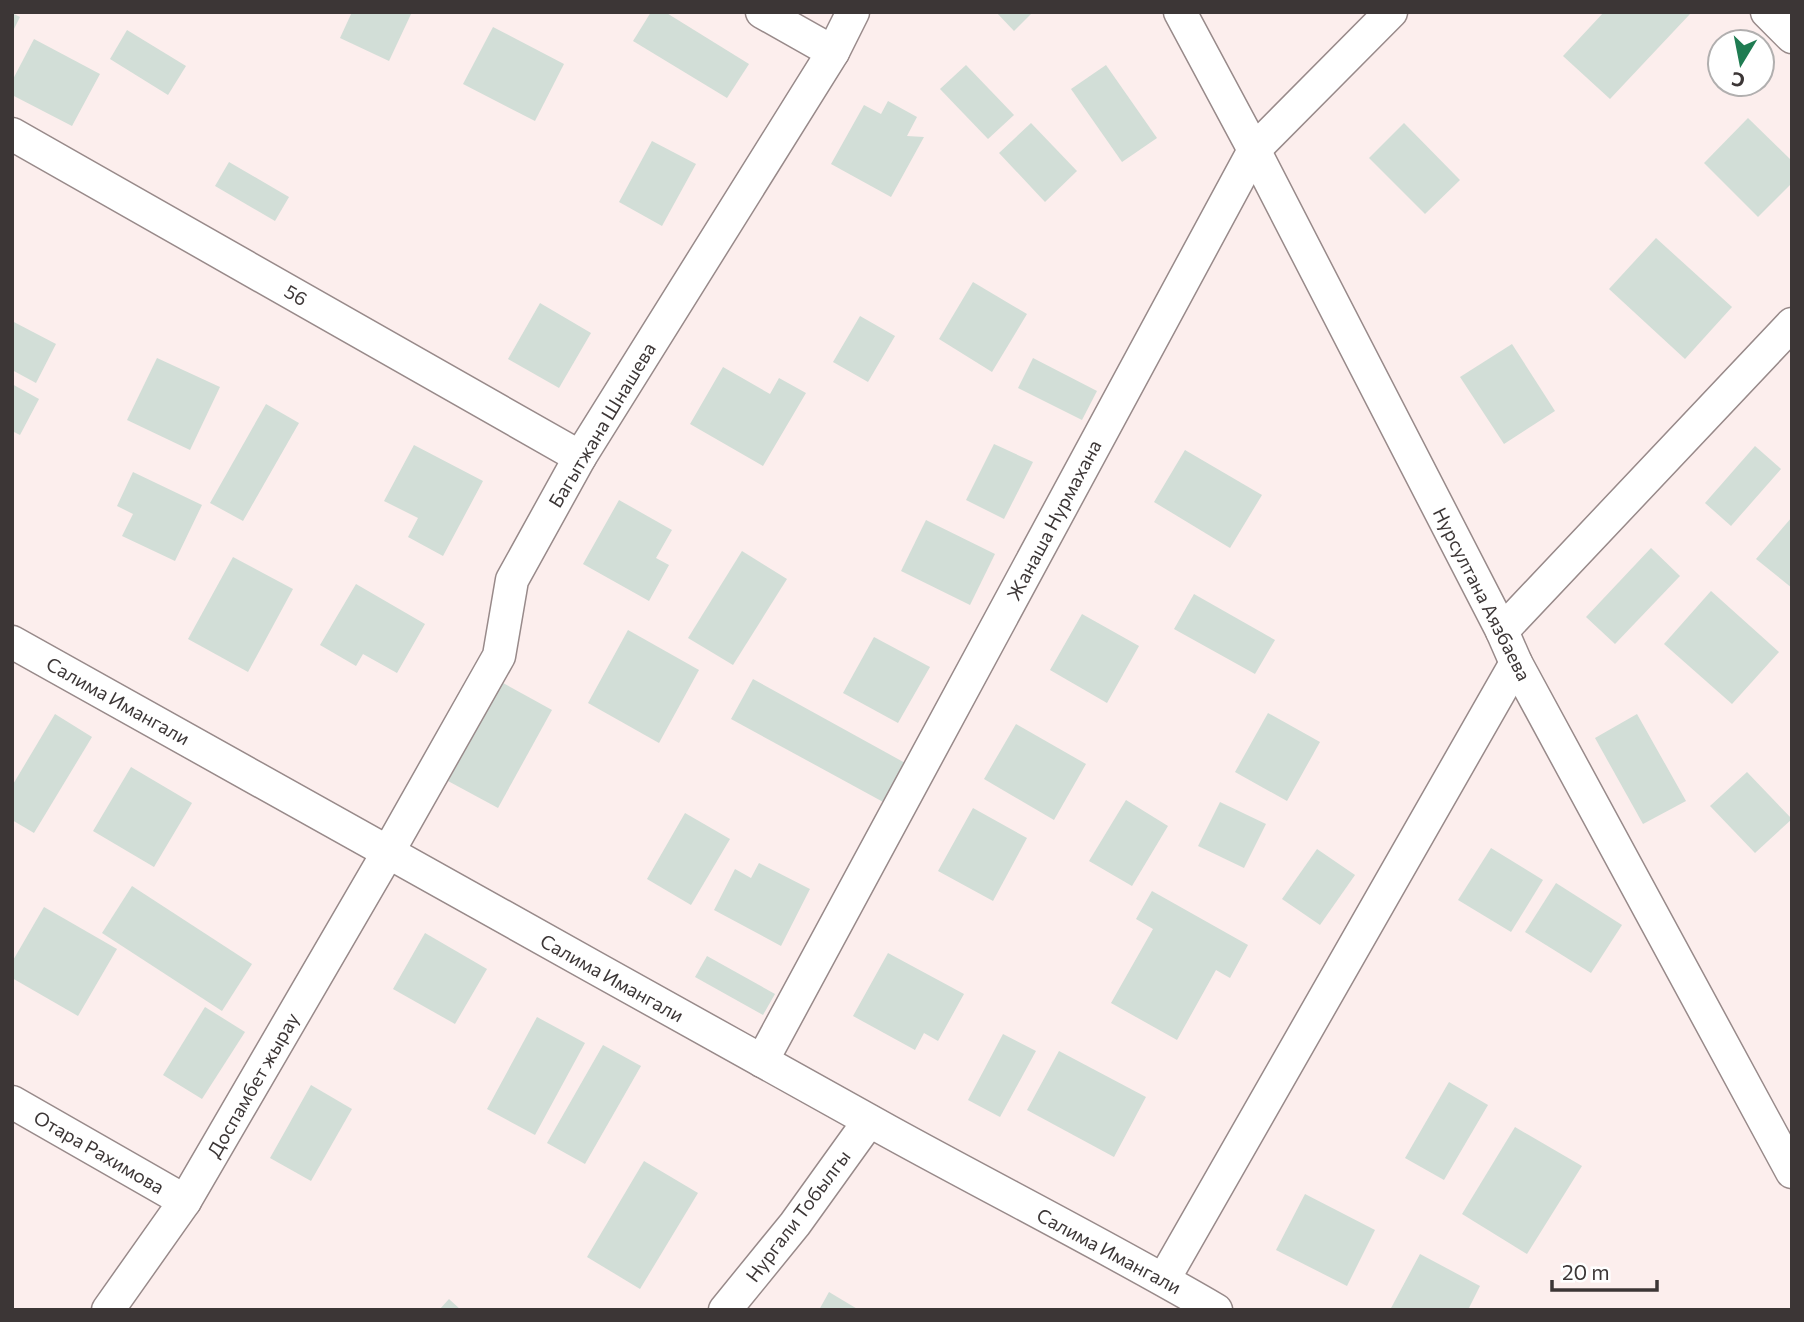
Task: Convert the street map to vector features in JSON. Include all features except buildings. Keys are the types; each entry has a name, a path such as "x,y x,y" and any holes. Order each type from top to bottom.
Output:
{"street":[{"path":"762,12 834,52"},
{"name":"Багытжана Шнашева","path":"387,854 499,656 512,580 580,457 834,52 853,12"},
{"name":"Нурсултана Аязбаева","path":"1180,12 1254,150 1516,663 1792,1172"},
{"name":"Жанаша Нурмахана","path":"762,1061 1254,150 1391,12"},
{"path":"1766,12 1792,37"},
{"name":"56","path":"12,134 580,457"},
{"path":"1502,631 1792,324"},
{"name":"Салима Имангали","path":"12,642 387,854 869,1121 1164,1279 1216,1310"},
{"path":"1164,1279 1516,663"},
{"name":"Доспамбет жырау","path":"108,1310 185,1201 387,854"},
{"name":"Отара Рахимова","path":"12,1102 185,1201"},
{"name":"Нургали Тобылгы","path":"725,1310 795,1224 869,1121"}]}
